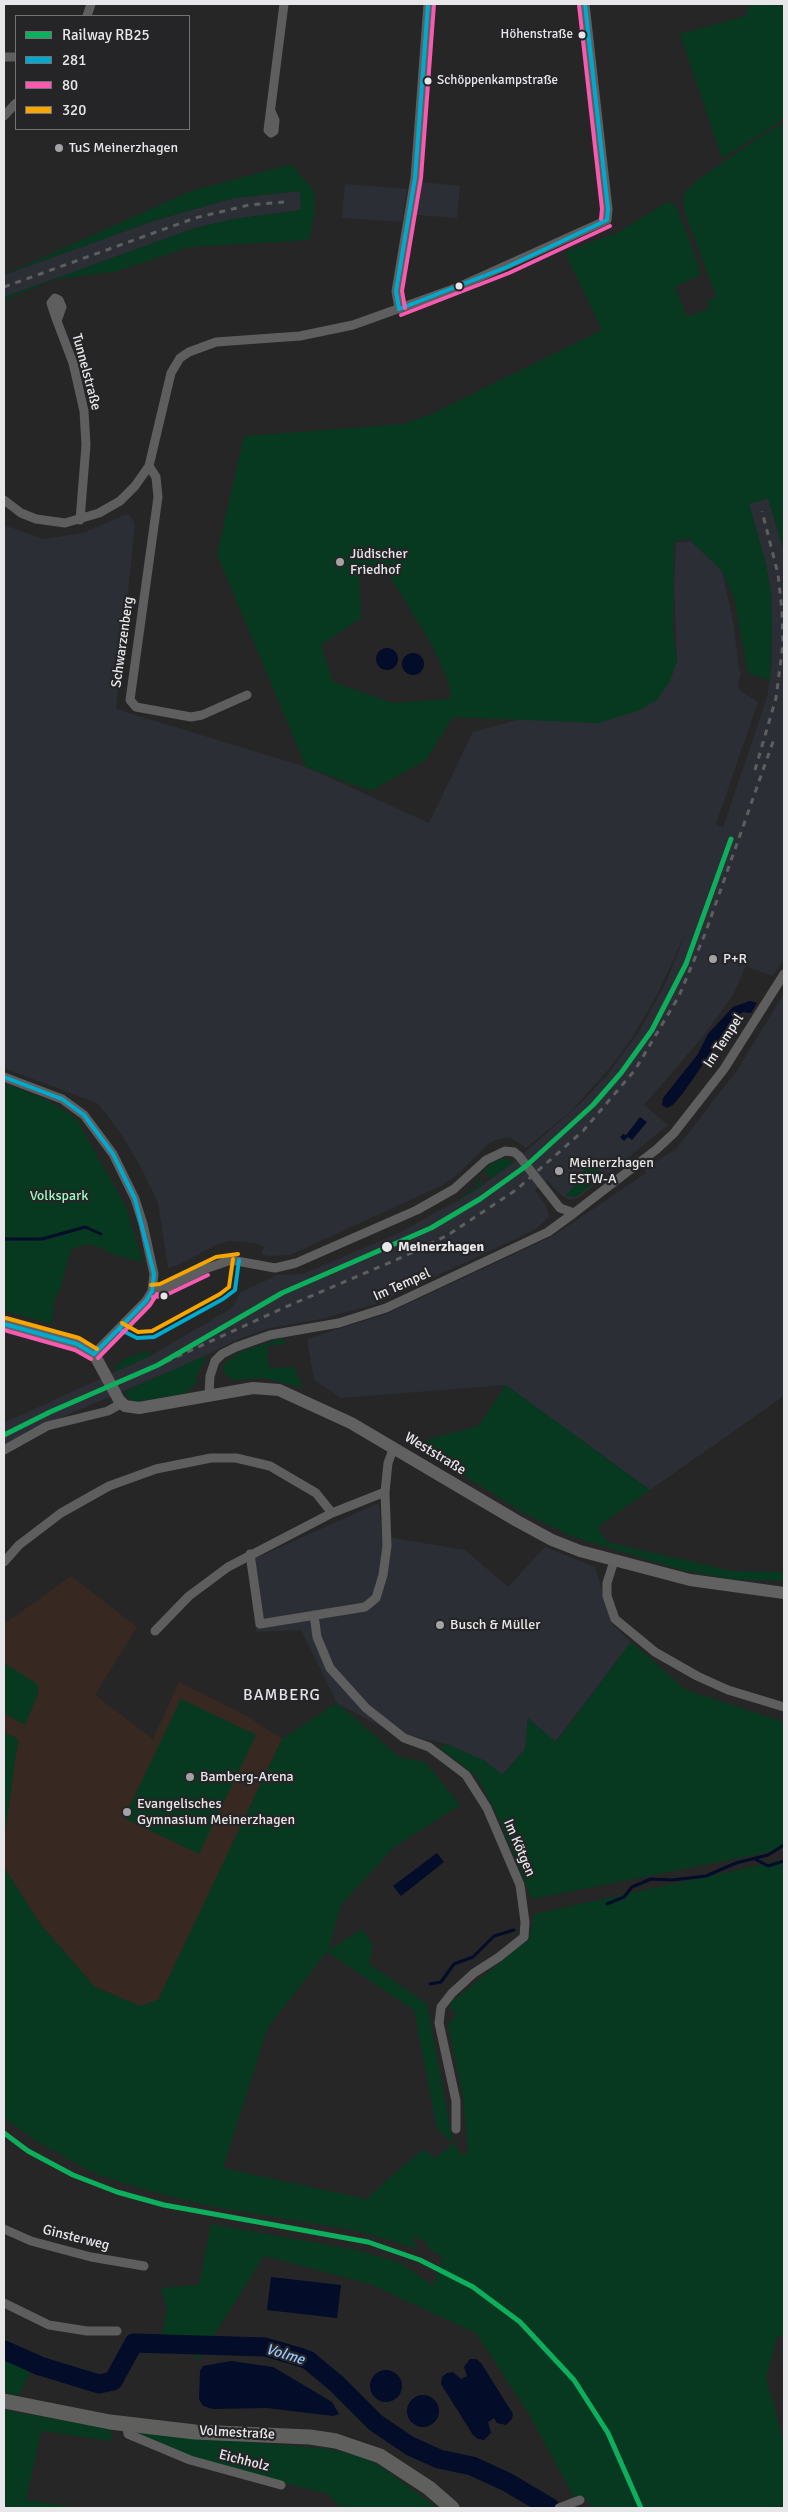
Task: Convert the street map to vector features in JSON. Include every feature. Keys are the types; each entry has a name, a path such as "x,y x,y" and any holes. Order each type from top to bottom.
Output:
{"main road":[{"path":"4,1325 77,1344 94,1354 122,1403"},
{"name":"Weststraße","path":"122,1403 139,1408 209,1394 253,1388 279,1390 335,1415 394,1447 552,1540 580,1551 664,1574 723,1586 784,1593"},
{"name":"Volmestraße","path":"4,2401 126,2423 195,2432 310,2437 359,2447 380,2456 405,2472 452,2508"}],"street":[{"path":"271,111 284,4"},
{"path":"400,310 396,291 415,178 428,4"},
{"path":"4,500 21,513 51,522 80,520 99,513 120,501 135,486 149,466 170,372 180,358 189,352 216,342 320,333 400,310 507,267 606,220 608,209 585,4"},
{"path":"4,116 15,104"},
{"name":"Tunnelstraße","path":"57,321 73,363 84,412 86,445 80,520"},
{"name":"Schwarzenberg","path":"149,466 156,477 158,497 130,700 136,707 191,717 202,715 246,695"},
{"name":"Im Tempel","path":"209,1394 210,1376 215,1361 222,1354 236,1346 270,1335 339,1324 378,1312 548,1232 657,1149 674,1133 724,1069 784,974"},
{"path":"4,1076 50,1093 70,1104 102,1137 124,1174 144,1224 154,1274 152,1291 146,1300 94,1354"},
{"path":"152,1291 162,1290 205,1269 231,1260 275,1268 296,1263 417,1210 454,1189 486,1160 505,1151 514,1152 519,1156 560,1208 574,1213"},
{"path":"4,1450 47,1426 108,1411 122,1403"},
{"path":"250,1554 260,1624 366,1607 376,1598 383,1575 387,1546 385,1492 388,1463 394,1447"},
{"path":"4,1562 19,1545 55,1517 109,1486 156,1469 210,1458 236,1458 270,1466 316,1493 332,1513"},
{"path":"155,1631 208,1581 250,1554 332,1513 385,1492"},
{"path":"614,1560 607,1583 607,1596 615,1620 655,1652 697,1676 728,1690 784,1706"},
{"name":"Im Kötgen","path":"314,1615 318,1638 330,1668 366,1708 404,1738 429,1747 466,1775 487,1808 520,1885 525,1922 524,1937 499,1957 474,1973 452,1992 441,2007 439,2023 456,2101 456,2129"},
{"name":"Ginsterweg","path":"4,2229 32,2240 82,2254 144,2266"},
{"path":"4,2303 36,2321 49,2325 87,2331 117,2331"},
{"name":"Eichholz","path":"126,2423 128,2434 190,2460 281,2485"},
{"path":"563,2507 580,2500"}],"shaded area":[{"path":"422,182 460,186 457,218 415,215"},
{"path":"345,184 407,189 402,222 342,218"},
{"path":"300,191 302,210 234,219 195,228 4,297 4,275 153,221 234,198"},
{"path":"768,498 784,551 784,959 773,976 746,966 733,995 705,1034 644,1105 668,1125 578,1198 570,1200 561,1195 547,1180 535,1190 546,1206 549,1217 537,1228 518,1238 373,1305 321,1319 270,1328 236,1340 199,1359 48,1423 4,1446 4,1423 152,1355 232,1308 240,1293 277,1275 303,1274 401,1232 474,1191 514,1162 583,1101 608,1074 638,1033 665,985 687,930 658,993 632,1038 609,1069 572,1110 526,1148 510,1137 496,1140 488,1144 456,1176 441,1186 290,1255 268,1256 261,1254 264,1247 256,1243 229,1241 216,1245 178,1265 168,1268 158,1203 141,1167 104,1111 97,1103 4,1068 4,525 44,539 83,533 127,514 131,517 135,524 116,709 306,767 429,823 473,732 521,719 599,723 677,661 674,584 676,543 691,541 722,571 733,621 741,674 738,684 740,691 758,702 716,824 723,828 767,697 772,664 771,594 766,564 749,504"},
{"path":"784,993 784,1396 650,1490 506,1385 341,1398 314,1380 307,1339 386,1314 553,1236 646,1173 644,1169 676,1149 738,1069"},
{"path":"379,1503 382,1536 465,1550 508,1587 545,1547 595,1567 613,1625 631,1642 555,1742 528,1718 525,1749 502,1775 485,1761 447,1744 389,1731 337,1703 301,1630 256,1632 247,1562"},
{"name":"Evangelisches Gymnasium Meinerzhagen","path":"71,1576 137,1627 95,1695 153,1739 179,1682 247,1716 282,1739 159,2000 140,2006 95,1987 41,1925 4,1867 4,1839 18,1739 4,1732 4,1624"}],"green space":[{"path":"750,4 784,4 784,119 722,158 680,34 746,16"},
{"path":"784,123 784,551 768,498 749,504 766,564 771,594 770,680 748,673 734,597 722,571 691,541 693,532 690,538 674,541 673,631 677,661 670,681 657,700 640,710 599,723 453,717 426,760 371,791 306,767 217,554 244,436 403,424 432,414 602,330 565,252 617,233 669,201 676,206 697,261 700,275 675,287 687,317 710,308 707,301 716,296 685,213 683,198 686,191 699,179 764,134","holes":["384,566 434,649 449,683 451,699 392,703 333,682 321,645 361,618 359,569"]},
{"path":"292,165 314,191 315,211 309,240 189,247 114,272 56,279 4,300 4,297 195,228 234,219 301,210 300,191 234,198 153,221 4,275 191,191"},
{"name":"Volkspark","path":"4,1083 45,1099 76,1118 126,1207 143,1262 111,1254 102,1248 87,1244 71,1249 60,1290 54,1300 52,1324 4,1311"},
{"path":"501,1158 514,1162 474,1191 452,1205 479,1184 474,1178 476,1177 483,1184 491,1178 484,1169"},
{"path":"588,1159 603,1174 576,1197 565,1196 576,1184"},
{"path":"283,1338 285,1344 267,1346 269,1368 294,1367 303,1388 264,1378 232,1380 222,1371 225,1363 242,1351"},
{"path":"147,1351 152,1355 115,1372 115,1366 129,1357"},
{"path":"207,1355 195,1379 198,1382 185,1393 137,1402 130,1399 124,1392"},
{"path":"506,1385 650,1490 597,1527 607,1542 732,1571 784,1572 784,1581 738,1580 681,1570 571,1536 522,1512 417,1446 432,1438 478,1426"},
{"path":"631,1642 686,1690 784,1722 784,1849 532,1899 496,1813 477,1777 439,1747 447,1744 485,1761 503,1775 525,1749 528,1718 556,1742"},
{"path":"4,1663 36,1683 38,1687 38,1694 25,1725 4,1713"},
{"name":"Bamberg-Arena","path":"181,1699 256,1735 199,1854 124,1818"},
{"path":"337,1703 399,1757 425,1762 460,1805 394,1847 341,1905 328,1951 362,1929 373,1945 369,1964 427,2004 453,2143 461,2154 465,2156 468,2149 463,2096 448,2025 456,2015 449,2004 529,1939 534,1914 784,1860 784,2336 777,2337 766,2378 784,2443 784,2508 593,2508 585,2498 575,2499 529,2414 476,2333 370,2284 264,2256 197,2362 192,2339 162,2337 167,2309 161,2288 199,2285 211,2224 357,2250 401,2263 433,2286 443,2256 431,2251 424,2240 411,2236 418,2249 358,2231 214,2207 153,2192 96,2174 36,2141 4,2118 4,1867 41,1925 95,1987 140,2006 158,2000 282,1739","holes":["327,1952 414,2010 437,2128 453,2143 435,2159 423,2149 366,2199 223,2168 268,2027"]},
{"path":"4,1732 18,1739 4,1839"},
{"path":"4,2350 35,2364 18,2396 4,2392"},
{"path":"4,2410 111,2429 112,2441 41,2431 26,2500 81,2508 4,2508"},
{"path":"132,2432 330,2449 365,2458 383,2468 437,2508 341,2508 328,2494 219,2467"}],"water":[{"path":"387,648 395,651 398,659 395,667 387,670 379,667 376,659 379,651"},
{"path":"413,653 421,656 424,664 421,672 413,675 405,672 402,664 405,656"},
{"path":"750,1001 757,1003 751,1013 743,1012 736,1017 673,1105 667,1108 662,1105 663,1098 698,1054 708,1034 733,1007"},
{"path":"640,1117 647,1122 632,1140 628,1137 624,1141 620,1137 623,1134 626,1135"},
{"path":"437,1853 444,1862 401,1896 393,1886"},
{"path":"271,2277 341,2285 337,2318 267,2310"},
{"path":"470,2359 476,2359 481,2363 513,2414 512,2419 506,2425 497,2423 494,2418 488,2422 491,2433 484,2440 478,2439 473,2435 441,2384 442,2377 447,2373 453,2372 461,2379 467,2376 464,2367"},
{"path":"231,2361 273,2367 332,2402 339,2414 333,2416 267,2408 213,2409 203,2406 199,2399 200,2371 203,2366"},
{"path":"386,2370 397,2375 402,2386 397,2397 386,2402 375,2397 370,2386 375,2375"},
{"path":"423,2395 435,2399 439,2411 435,2423 423,2427 411,2423 407,2411 411,2399"}],"waterway":[{"path":"4,1239 42,1239 85,1227 101,1234"},
{"path":"607,1904 624,1897 632,1887 651,1879 672,1880 706,1876 736,1863 768,1855 784,1845"},
{"path":"755,1859 768,1866 784,1861"},
{"path":"430,1984 441,1982 454,1964 473,1957 494,1936 514,1930"},
{"name":"Volme","path":"4,2350 40,2366 99,2384 113,2381 134,2343 265,2347 308,2360 337,2384 376,2423 410,2446 439,2459 472,2466 507,2482 551,2508"}],"railway":[{"path":"4,287 195,218 249,205 284,202"},
{"path":"755,770 776,698 783,644 778,574 762,511"},
{"path":"133,1377 448,1235 516,1190 583,1131 635,1070 679,996 705,934 774,739"}],"rail line":[{"name":"RB25","path":"4,1435 50,1412 158,1365 282,1293 431,1228 480,1199 526,1166 593,1105 621,1073 652,1030 686,964 731,839"},
{"name":"RB25","path":"4,2133 28,2151 73,2175 117,2192 164,2205 368,2242 420,2260 473,2287 520,2322 574,2380 608,2433 641,2508"}],"transit line":[{"name":"281","path":"399,309 396,291 415,178 428,4"},
{"name":"80","path":"405,308 402,291 421,178 434,4"},
{"name":"281","path":"585,4 608,209 607,220"},
{"name":"80","path":"579,5 602,209 601,219"},
{"name":"281","path":"399,309 507,267 607,220"},
{"name":"80","path":"401,315 509,273 610,226"},
{"name":"281","path":"4,1077 62,1099 84,1115 113,1154 135,1199 154,1274 152,1291 146,1301 94,1354"},
{"name":"320","path":"151,1285 160,1284 216,1257 238,1254"},
{"name":"320","path":"122,1323 138,1332 152,1331 220,1294 229,1287 233,1259"},
{"name":"281","path":"119,1329 137,1338 154,1337 223,1299 235,1290 239,1260"},
{"name":"80","path":"153,1297 164,1296 208,1275"},
{"name":"80","path":"98,1358 150,1305 157,1294"},
{"name":"320","path":"6,1318 79,1338 97,1349"},
{"name":"281","path":"4,1324 77,1344 94,1354"},
{"name":"80","path":"4,1330 75,1350 91,1359"}],"place":[{"name":"Höhenstraße","path":"582,35"},
{"name":"Schöppenkampstraße","path":"428,81"},
{"name":"TuS Meinerzhagen","path":"59,148"},
{"name":"Jüdischer Friedhof","path":"340,562"},
{"name":"P+R","path":"713,959"},
{"name":"Meinerzhagen ESTW-A","path":"559,1171"},
{"name":"Meinerzhagen","path":"387,1247"},
{"name":"Busch & Müller","path":"440,1625"},
{"name":"Bamberg-Arena","path":"190,1777"},
{"name":"Evangelisches Gymnasium Meinerzhagen","path":"127,1812"}],"district":[{"name":"BAMBERG","path":"282,1696"}]}
